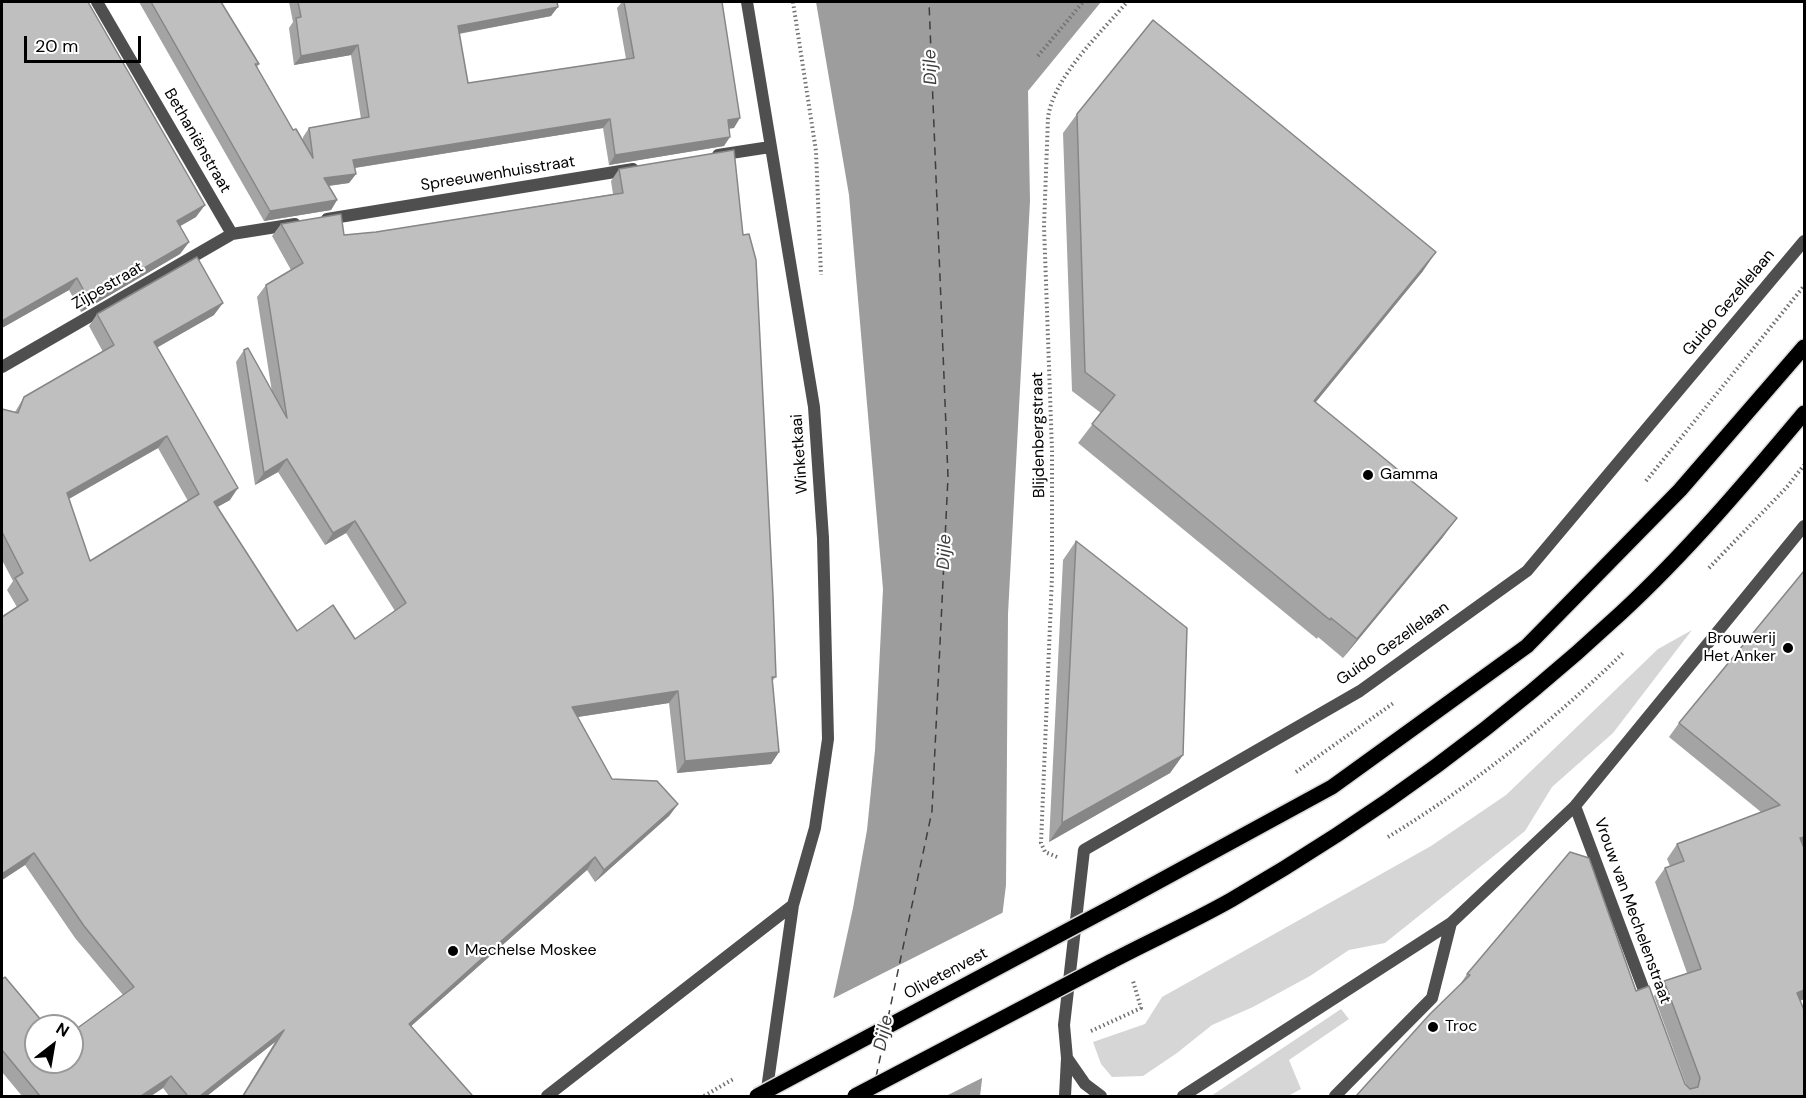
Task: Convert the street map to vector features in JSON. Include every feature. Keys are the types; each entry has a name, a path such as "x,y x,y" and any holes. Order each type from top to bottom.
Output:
{"main road":[{"name":"Olivetenvest","path":"757,1096 1332,787 1527,646 1680,490 1804,347"},
{"path":"855,1096 1230,900 1381,806 1465,745 1554,674 1623,612 1712,519 1804,413"}],"street":[{"name":"Bethaniënstraat","path":"97,2 232,234"},
{"name":"Winketkaai","path":"747,2 814,407 823,538 828,739 815,828 793,905"},
{"path":"711,157 770,147"},
{"name":"Spreeuwenhuisstraat","path":"232,234 652,166"},
{"name":"Zijpestraat","path":"2,367 232,234"},
{"name":"Guido Gezellelaan","path":"1084,850 1360,691 1527,571 1804,241"},
{"path":"1182,1096 1451,923 1575,806 1804,526"},
{"name":"Vrouw van Mechelenstraat","path":"1575,806 1652,1012"},
{"path":"1065,1096 1067,1058 1064,1025 1084,850"},
{"path":"547,1096 793,905"},
{"path":"766,1096 793,905"},
{"path":"1335,1096 1432,998 1451,923"},
{"path":"1067,1058 1085,1084 1101,1096"}],"path":[{"path":"793,2 816,151 822,255 821,279"},
{"path":"1038,56 1083,2"},
{"name":"Blijdenbergstraat","path":"1084,850 1058,857 1045,852 1041,843 1052,576 1052,451 1044,226 1047,118 1049,104 1060,83 1127,2"},
{"path":"1096,1028 1141,1008 1132,980"},
{"path":"704,1096 739,1076"}],"shaded area":[{"path":"1692,630 1613,733 1552,787 1525,831 1385,943 1349,950 1310,976 1253,1007 1212,1025 1143,1076 1112,1077 1101,1064 1093,1042 1145,1024 1162,997 1431,846 1506,795 1658,649"},
{"path":"1341,1009 1349,1019 1289,1060 1301,1089 1288,1096 1211,1096"}],"water":[{"name":"Dijle","path":"816,2 1101,2 1028,91 1030,201 1008,614 1006,885 980,1096 812,1096 853,908 867,830 875,750 883,589 849,195"}],"pier":[{"path":"1006,911 986,1076 946,1096 809,1096 830,1000"}],"building":[{"path":"2,2 88,2 205,205 177,221 189,242 89,300 77,278 2,321"},
{"path":"151,2 221,2 259,64 255,64 293,130 296,129 313,158 309,128 369,117 358,45 301,56 296,18 301,17 298,2 557,2 558,7 458,26 468,83 634,58 624,2 722,2 740,118 728,120 730,137 615,155 610,119 353,160 356,174 324,178 337,200 270,211"},
{"path":"1153,20 1436,252 1314,401 1457,518 1357,639 1331,618 1330,620 1092,424 1115,395 1085,372 1077,114"},
{"path":"734,150 743,235 749,234 756,260 773,596 776,677 772,677 779,752 685,761 678,691 572,707 612,779 657,781 678,804 604,870 595,857 409,1024 471,1096 243,1096 284,1030 200,1096 188,1096 171,1076 141,1096 40,1096 2,1050 2,979 5,977 36,1014 24,1014 24,1074 84,1074 84,1023 134,987 84,926 34,853 2,874 2,617 28,600 15,578 23,573 2,532 2,409 18,413 24,397 114,345 97,314 197,257 223,303 154,342 238,488 214,502 297,631 333,605 355,639 406,603 355,521 333,533 287,459 264,473 244,350 248,348 287,418 266,285 303,263 281,224 341,214 344,235 623,193 619,169","holes":["167,436 199,494 90,561 67,493"]},
{"path":"1076,541 1187,628 1183,755 1062,823"},
{"path":"1804,571 1804,837 1800,838 1804,848 1804,990 1797,993 1804,1010 1804,1096 1356,1096 1430,1014 1470,975 1467,974 1570,852 1589,858 1636,991 1649,986 1685,1084 1690,1089 1698,1087 1700,1078 1664,981 1701,969 1665,868 1684,861 1677,844 1780,805 1679,723"}],"ferry route":[{"path":"888,1018 932,811 948,477 929,2"},
{"path":"876,1077 885,1035"}],"place":[{"name":"Gamma","path":"1368,475"},
{"name":"Brouwerij Het Anker","path":"1788,648"},
{"name":"Mechelse Moskee","path":"453,951"},
{"name":"Troc","path":"1433,1027"}]}
